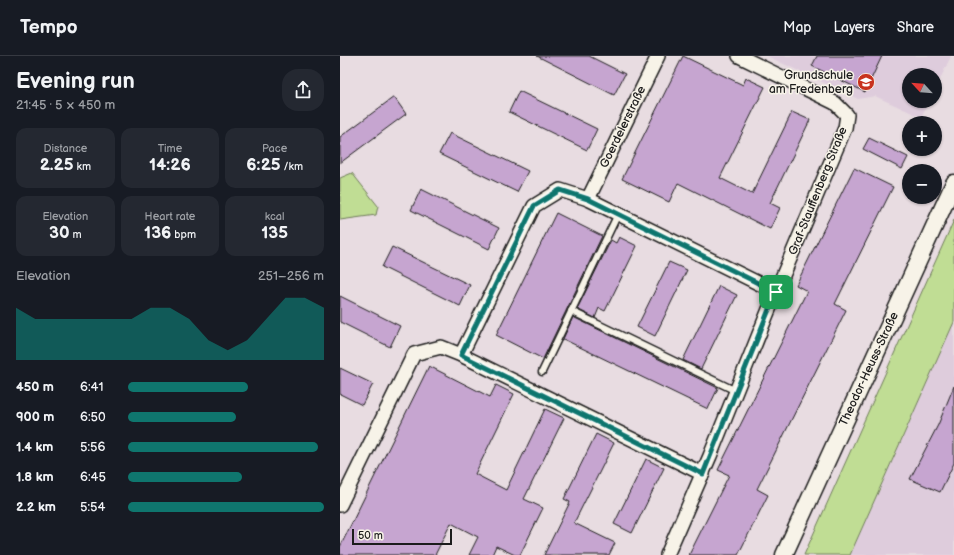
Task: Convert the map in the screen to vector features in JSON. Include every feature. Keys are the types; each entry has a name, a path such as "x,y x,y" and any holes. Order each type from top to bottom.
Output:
{"street":[{"name":"Goerdelerstraße","path":"588,199 658,56"},
{"name":"Graf-Stauffenberg-Straße","path":"667,555 703,474 776,292 845,128 847,115 835,103 739,56"},
{"name":"Theodor-Heuss-Straße","path":"784,555 954,183"},
{"path":"461,355 534,206 560,190 588,199 776,292"},
{"path":"340,505 414,354 441,347 461,355 703,474"}],"lane":[{"path":"542,372 618,214"},
{"path":"571,311 736,391"}],"shaded area":[{"name":"Grundschule am Fredenberg","path":"767,56 951,56 942,75 942,68 902,68 902,108 926,108 922,116 919,116 875,96 858,99"},
{"path":"954,322 954,555 850,555"}],"green space":[{"path":"352,173 378,206 376,215 340,220 340,178"},
{"path":"954,220 954,322 850,555 804,555"}],"building":[{"path":"537,56 589,56 625,74 614,95"},
{"path":"683,56 743,85 746,78 765,87 720,178 752,194 792,112 810,120 770,203 780,208 770,229 678,183 669,202 622,179"},
{"path":"817,56 882,56 865,92 812,66"},
{"path":"519,91 597,129 587,150 509,112"},
{"path":"394,97 406,114 340,163 340,137"},
{"path":"450,133 528,171 517,192 439,154"},
{"path":"869,138 902,154 902,156 908,157 904,164 902,164 902,169 863,149"},
{"path":"854,168 893,187 835,304 846,310 757,489 768,495 738,555 689,555 729,475 718,470 807,291 796,285"},
{"path":"421,189 499,228 489,249 411,210"},
{"path":"556,213 602,236 543,359 496,335"},
{"path":"619,237 637,246 605,311 599,308 595,318 577,309 611,240 616,243"},
{"path":"392,247 470,285 460,306 382,267"},
{"path":"669,262 687,270 655,336 637,327"},
{"path":"719,286 737,295 701,369 683,360"},
{"path":"340,296 400,326 390,347 340,322"},
{"path":"573,317 718,388 708,409 563,339"},
{"path":"429,366 490,397 496,385 514,394 475,474 506,490 545,409 564,418 524,499 543,508 520,555 515,555 496,546 492,555 469,555 478,537 451,523 435,555 340,555 340,547"},
{"path":"340,368 373,384 362,405 340,394"},
{"path":"954,386 954,463 940,492 910,479 938,425"},
{"path":"596,434 614,443 574,523 615,543 609,555 544,555 570,502 564,499"},
{"path":"646,459 664,468 632,533 614,524"}],"place":[{"name":"Grundschule am Fredenberg","path":"866,82"}],"route":[{"path":"560,190 588,199 776,292 703,474 461,355 534,206 560,190"}]}
